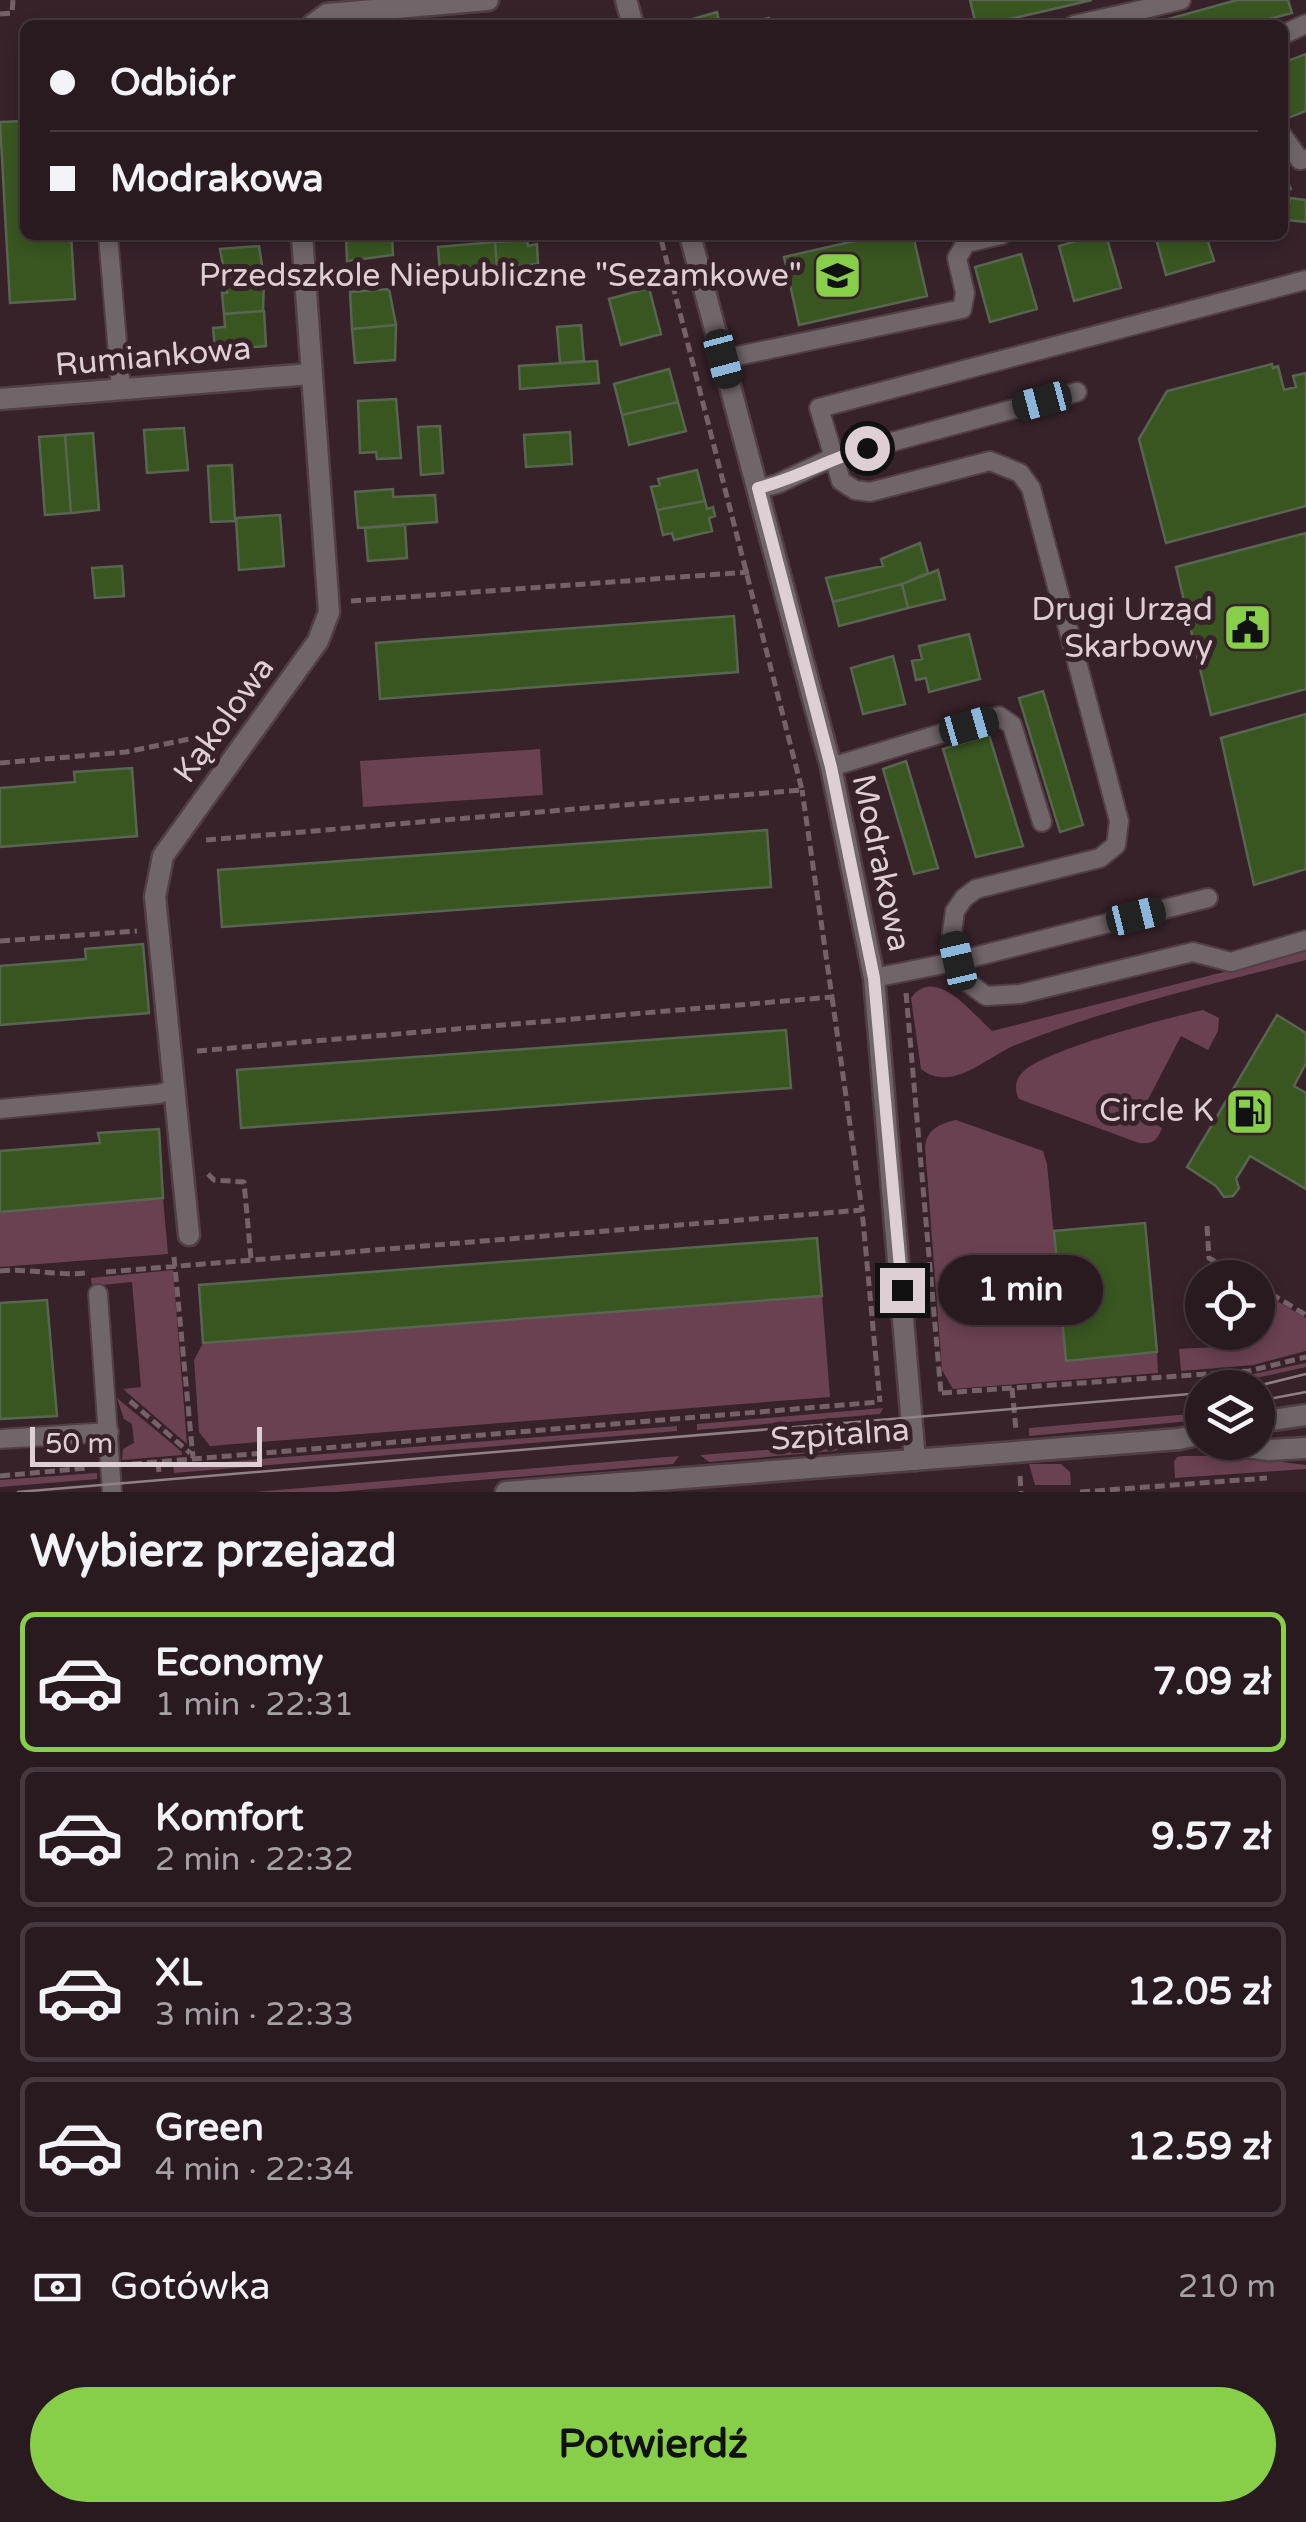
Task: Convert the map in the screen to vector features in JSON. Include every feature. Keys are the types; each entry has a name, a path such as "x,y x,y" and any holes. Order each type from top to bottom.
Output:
{"street":[{"path":"319,20 327,14 403,3 488,0"},
{"name":"Kąkolowa","path":"181,1241 174,1089 155,896 162,856 318,641 329,612 302,240"},
{"name":"Modrakowa","path":"691,240 831,767 874,978 915,1460"},
{"name":"Rumiankowa","path":"0,399 311,374"},
{"path":"1275,1420 1306,1415"},
{"name":"Szpitalna","path":"506,1492 1185,1438"},
{"name":"Szpitalna","path":"1179,1439 1185,1440"},
{"name":"Szpitalna","path":"1275,1450 1306,1448"}],"lane":[{"path":"1135,18 1182,0"},
{"path":"1288,143 1300,160 1306,159"},
{"path":"108,240 122,390"},
{"path":"723,359 962,309 965,293 957,258 966,243 979,240"},
{"path":"1306,280 819,408 841,481 855,490 870,492 990,460 1020,474 1032,488 1120,821 1116,845 1100,858 976,889 964,898 956,911 952,932 963,979 986,996 1020,994 1193,952 1231,962 1306,940"},
{"path":"758,488 777,484 832,458 1077,392"},
{"path":"831,767 999,716 1012,725 1042,822"},
{"path":"874,978 958,961 1208,898"},
{"path":"0,1109 159,1094 174,1089"},
{"path":"98,1294 112,1492"},
{"path":"0,1440 109,1432"}],"path":[{"path":"0,14 12,13 12,0"},
{"path":"0,1476 193,1456 883,1402 862,1210 802,790 661,240"},
{"path":"328,602 746,573 780,565"},
{"path":"0,762 126,752 231,730 221,745"},
{"path":"193,841 802,790"},
{"path":"0,941 144,930"},
{"path":"188,1051 832,997"},
{"path":"201,1168 214,1180 244,1182 251,1259"},
{"path":"106,1272 862,1210"},
{"path":"1206,1226 1212,1260"},
{"path":"181,1241 175,1266 193,1456"},
{"path":"0,1271 28,1268 53,1276 88,1273"},
{"path":"1275,1296 1306,1315"},
{"path":"940,1393 1249,1371 1306,1357"},
{"path":"105,1380 193,1456"},
{"path":"158,1462 160,1473"},
{"path":"1080,1492 1266,1478"}],"shaded area":[{"path":"540,749 543,795 363,807 360,761"},
{"path":"1306,951 1306,960 1053,1031 958,1075 933,1076 921,1069 911,998 921,989 931,986 953,995 992,1031"},
{"path":"1203,1010 1219,1018 1218,1031 1208,1050 1181,1036 1140,1115 1162,1128 1151,1142 1139,1143 1019,1099 1019,1077 1037,1062 1109,1035"},
{"path":"956,1120 1043,1151 1066,1360 1157,1352 1158,1373 953,1389 942,1370 925,1146 936,1128"},
{"path":"163,1198 168,1254 0,1267 0,1212"},
{"path":"173,1270 187,1444 123,1389 141,1387 132,1282 92,1286 91,1278"},
{"path":"822,1296 830,1397 210,1446 199,1432 194,1360 203,1343"},
{"path":"1275,1300 1306,1318 1306,1351 1253,1365 1181,1371 1179,1349 1275,1350"},
{"path":"1306,1363 1306,1367 1275,1374 1272,1370"},
{"path":"117,1398 182,1455 122,1460 123,1449 134,1443 132,1424 124,1419"},
{"path":"883,1408 880,1414 697,1430 697,1424"},
{"path":"1185,1414 1185,1422 1029,1436 1029,1428"},
{"path":"677,1426 677,1431 174,1473 173,1466"},
{"path":"855,1443 835,1451 709,1462 700,1455"},
{"path":"679,1456 673,1464 337,1492 253,1492"},
{"path":"1177,1457 1266,1460 1306,1465 1306,1469 1175,1478"},
{"path":"1029,1464 1061,1464 1070,1472 1071,1485 1035,1485"},
{"path":"97,1473 97,1479 0,1487 0,1480"}],"building":[{"path":"970,0 1092,0 1006,20 975,20"},
{"path":"1237,0 1288,0 1292,13 1266,20 1165,20"},
{"path":"717,12 719,20 689,20"},
{"path":"1306,54 1306,111 1288,118 1288,61"},
{"path":"20,121 20,240 71,240 75,299 10,303 0,122"},
{"path":"1290,198 1306,200 1306,222 1288,220"},
{"path":"346,240 392,240 393,255 347,261"},
{"path":"527,240 528,246 537,244 538,264 497,268 495,242"},
{"path":"859,240 914,240 927,296 799,325 784,257"},
{"path":"1080,240 1107,240 1121,288 1074,301 1059,246"},
{"path":"1156,240 1208,240 1214,261 1166,275"},
{"path":"495,242 497,268 440,272 438,247"},
{"path":"259,246 264,278 226,281 220,249"},
{"path":"1021,254 1037,309 990,322 975,267"},
{"path":"264,278 263,311 224,314 222,293 227,293 226,281"},
{"path":"649,288 661,334 621,345 609,299"},
{"path":"389,289 396,325 352,329 350,292"},
{"path":"264,311 266,346 215,350 213,328 225,327 224,314"},
{"path":"396,325 395,360 355,363 352,329"},
{"path":"581,325 584,361 560,363 557,327"},
{"path":"597,361 599,383 520,389 519,366"},
{"path":"1272,364 1273,368 1278,366 1284,390 1296,387 1293,376 1306,373 1306,506 1166,543 1139,439 1167,391"},
{"path":"669,369 678,402 622,415 614,384"},
{"path":"396,399 401,458 377,459 376,452 360,453 358,401"},
{"path":"678,402 686,431 629,445 622,415"},
{"path":"440,426 443,473 421,475 418,427"},
{"path":"184,428 188,470 147,473 144,430"},
{"path":"570,432 572,464 526,467 524,435"},
{"path":"93,433 99,510 71,513 65,435"},
{"path":"65,435 71,513 45,515 39,437"},
{"path":"232,465 235,521 211,522 208,466"},
{"path":"697,470 705,501 657,510 651,487 660,485 658,479"},
{"path":"393,489 393,497 435,495 437,522 358,528 355,492"},
{"path":"705,501 707,509 713,507 715,516 709,518 712,531 674,540 672,533 663,535 657,510"},
{"path":"280,515 284,566 239,570 236,518"},
{"path":"405,525 407,558 368,561 365,528"},
{"name":"Drugi Urząd Skarbowy","path":"1306,533 1306,689 1211,715 1176,567"},
{"path":"920,543 928,573 833,602 826,578 883,566 881,559"},
{"path":"122,566 124,596 95,598 92,568"},
{"path":"938,570 945,599 908,608 902,584"},
{"path":"902,584 908,608 839,626 833,602"},
{"path":"734,616 738,672 380,699 376,643"},
{"path":"969,634 980,679 929,692 926,678 916,680 912,661 922,659 919,646"},
{"path":"893,656 905,704 863,714 851,668"},
{"path":"1043,691 1083,825 1060,832 1019,698"},
{"path":"1306,714 1306,869 1254,885 1221,738"},
{"path":"989,735 1023,846 976,857 943,749"},
{"path":"906,761 938,868 914,874 883,769"},
{"path":"132,768 137,836 0,847 0,788 75,782 74,772"},
{"path":"767,830 771,887 222,927 218,870"},
{"path":"143,944 149,1013 0,1025 0,966 86,959 85,949"},
{"path":"1277,1015 1306,1033 1306,1063 1294,1086 1306,1093 1306,1189 1250,1156 1236,1179 1239,1188 1233,1196 1224,1197 1216,1186 1187,1167"},
{"path":"786,1030 791,1088 241,1128 237,1070"},
{"path":"159,1129 163,1198 0,1212 0,1151 100,1143 98,1133"},
{"path":"1145,1223 1157,1352 1066,1361 1054,1231"},
{"path":"817,1238 822,1296 203,1343 199,1285"},
{"path":"47,1300 57,1416 0,1419 0,1303"}],"tram line":[{"path":"1275,1382 1306,1374"},
{"path":"1275,1398 1306,1392"},
{"path":"18,1492 1185,1394"}],"place":[{"name":"Przedszkole Niepubliczne \"Sezamkowe\"","path":"837,276"},
{"name":"Drugi Urząd Skarbowy","path":"1248,628"},
{"name":"Circle K","path":"1249,1111"}],"route":[{"path":"867,448 758,488 831,767 874,978 902,1290"}]}
